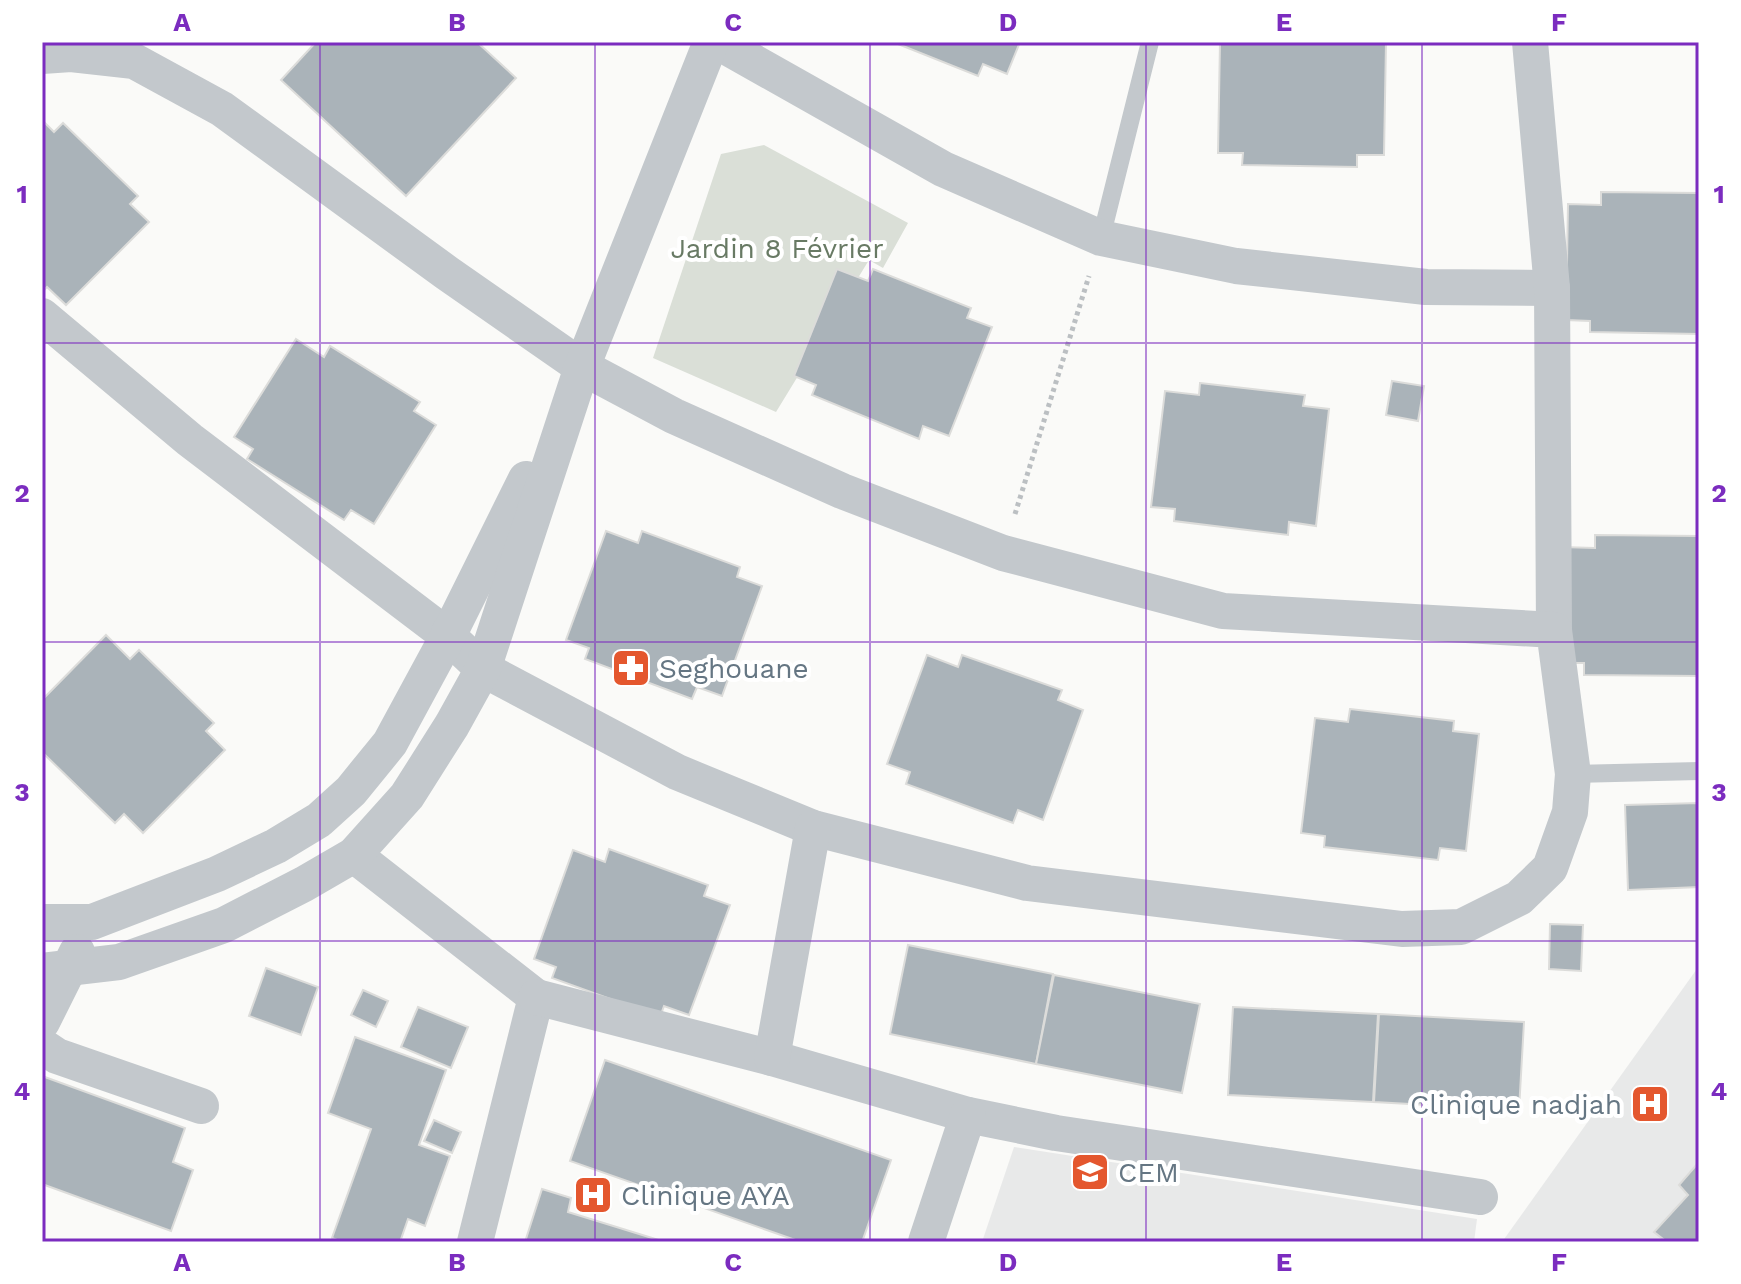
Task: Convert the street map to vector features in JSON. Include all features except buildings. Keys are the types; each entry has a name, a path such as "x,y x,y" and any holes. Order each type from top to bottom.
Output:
{"street":[{"path":"55,970 119,962 224,925 354,855 407,796 483,669 582,367 711,42"},
{"path":"718,42 943,169 1101,238 1236,266 1378,282 1426,287 1552,288"},
{"path":"42,316 190,440 448,636 483,669 677,772 813,828 1027,883 1402,929 1461,927 1519,898 1550,868 1570,812 1573,774 1554,630 1552,288 1530,42"},
{"path":"42,56 71,54 134,61 222,109 582,367 674,416 842,491 1003,553 1223,611 1554,630"},
{"path":"42,922 92,922 217,874 276,846 319,820 351,791 390,743 448,636 582,367"},
{"path":"772,1058 813,828"},
{"path":"354,855 536,997 772,1058 968,1115 1056,1133 1480,1197"},
{"path":"42,1022 55,970 92,922"},
{"path":"475,1242 536,997"},
{"path":"42,1046 57,1056 201,1106"},
{"path":"926,1242 968,1115"}],"lane":[{"path":"1101,238 1150,42"},
{"path":"1573,774 1699,771"}],"path":[{"path":"1003,553 1101,238"}],"shaded area":[{"name":"Clinique nadjah","path":"1699,966 1699,1242 1502,1242"},
{"name":"CEM","path":"1014,1147 1477,1219 1474,1242 982,1242"}],"green space":[{"name":"Jardin 8 Février","path":"764,145 908,223 883,268 869,260 776,412 653,358 721,154"}],"place":[{"name":"Seghouane","path":"631,668"},
{"name":"Clinique nadjah","path":"1650,1104"},
{"name":"CEM","path":"1090,1172"},
{"name":"Clinique AYA","path":"593,1195"}]}
